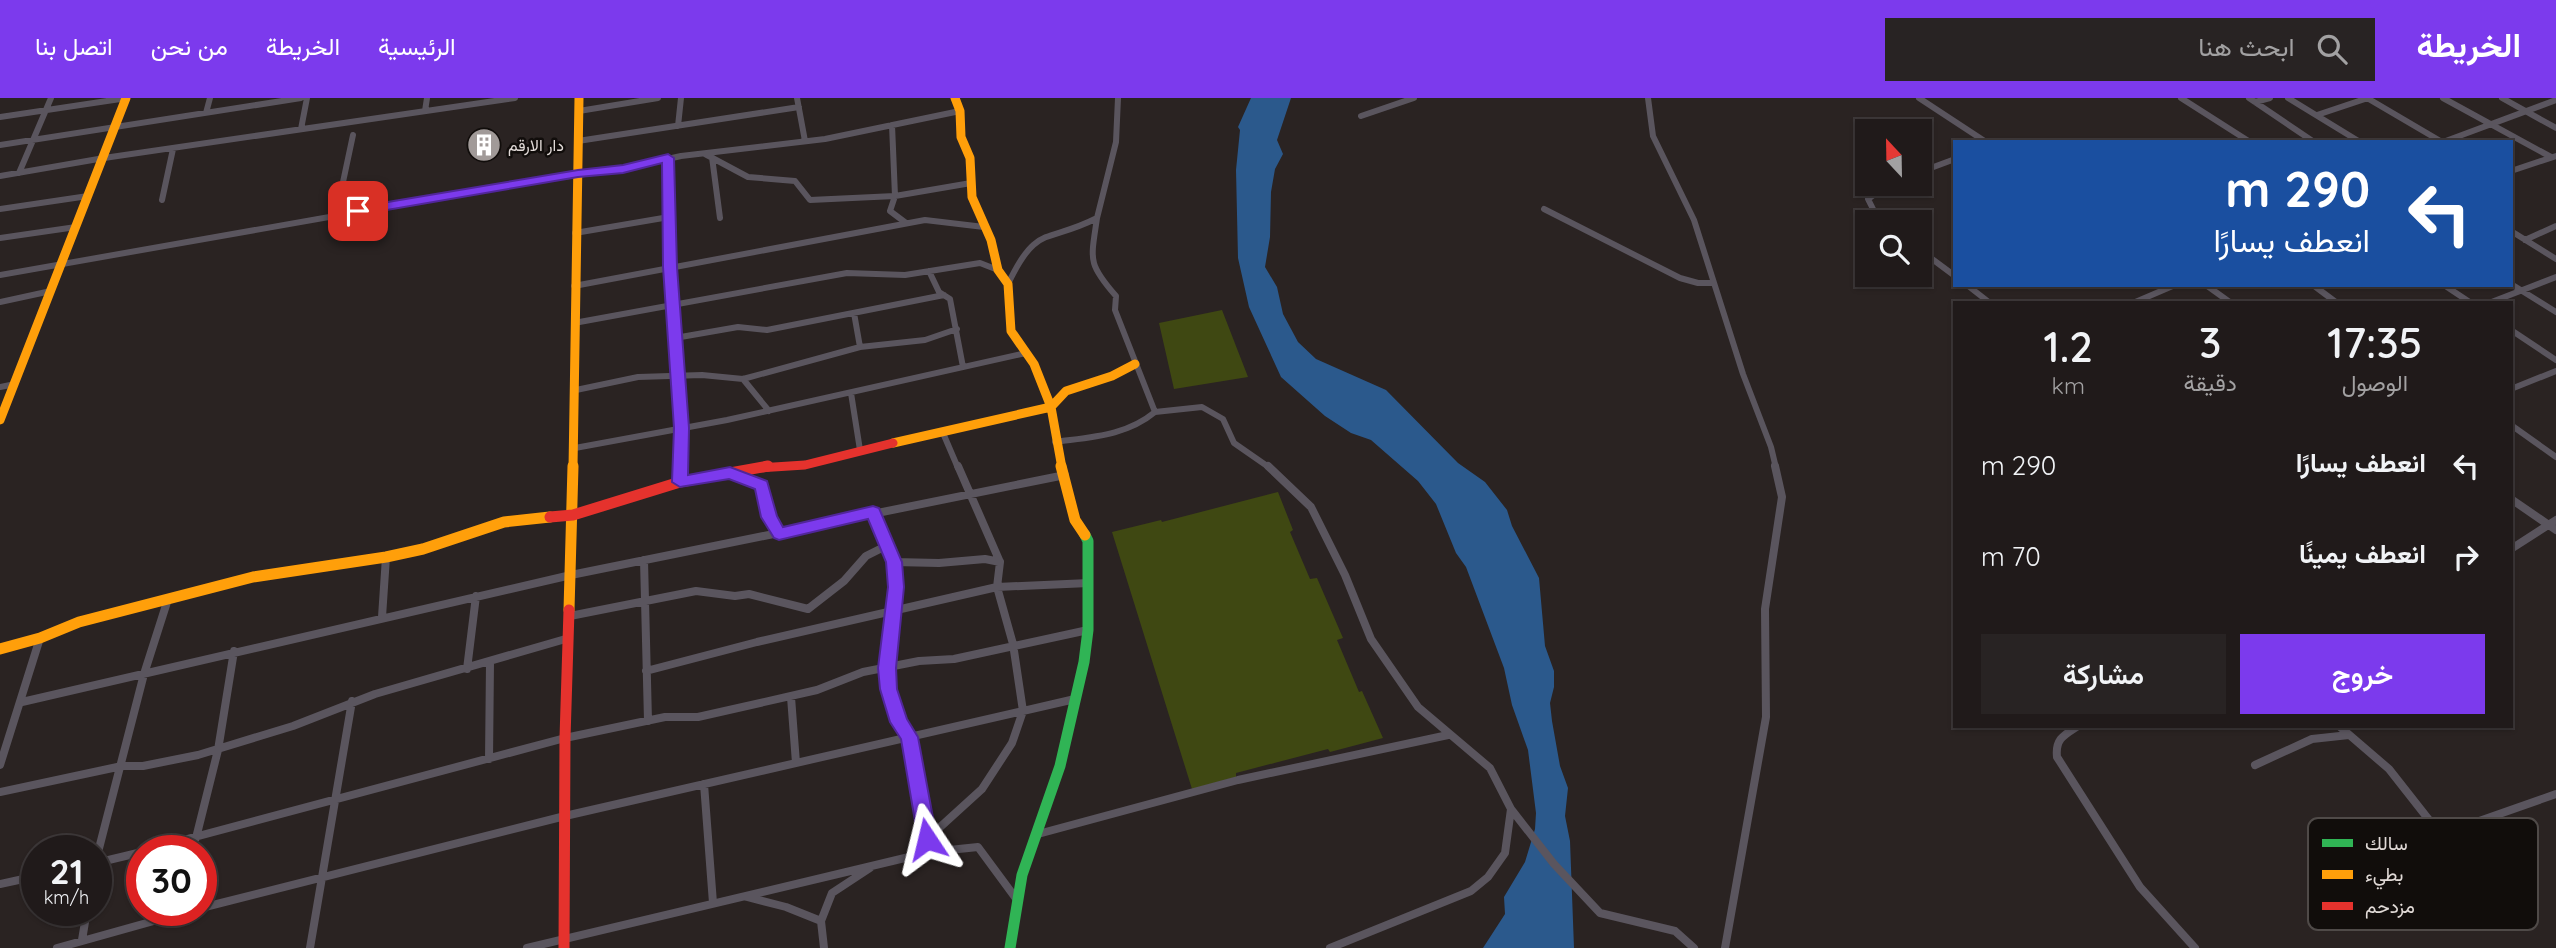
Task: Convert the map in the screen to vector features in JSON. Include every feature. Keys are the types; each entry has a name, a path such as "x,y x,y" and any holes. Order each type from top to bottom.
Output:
{"street":[{"path":"19,173 51,98"},
{"path":"0,117 127,98"},
{"path":"0,420 127,98"},
{"path":"206,113 210,98"},
{"path":"0,145 301,98"},
{"path":"301,129 307,98"},
{"path":"425,111 427,98"},
{"path":"0,176 104,158 515,98"},
{"path":"564,943 565,738 575,448 574,286 579,98"},
{"path":"579,111 655,98"},
{"path":"678,126 681,98"},
{"path":"797,98 805,141"},
{"path":"955,98 960,111 961,137 970,159 972,197 993,246 998,270 1008,284"},
{"path":"1118,98 1116,142 1097,218 1091,258 1097,274 1116,296 1115,310 1155,412"},
{"path":"1361,116 1414,98"},
{"path":"1648,98 1653,136 1684,195 1743,374 1771,447 1782,497 1765,609 1766,717 1725,948"},
{"path":"1919,98 1983,140"},
{"path":"2181,98 2244,140"},
{"path":"2249,98 2311,140"},
{"path":"2255,103 2270,98"},
{"path":"2288,98 2357,140"},
{"path":"2346,98 2354,103"},
{"path":"2317,115 2367,98 2440,140"},
{"path":"2443,98 2551,157 2556,165"},
{"path":"2502,98 2556,128"},
{"path":"2448,140 2556,100"},
{"path":"578,141 799,107"},
{"path":"0,275 336,215 578,174 623,169 668,158 805,141 960,111"},
{"path":"892,125 895,196 890,211 906,223"},
{"path":"336,215 353,135"},
{"path":"162,200 173,149"},
{"path":"702,153 748,177 794,181 810,200 895,196 971,183"},
{"path":"712,157 719,218"},
{"path":"2513,170 2551,157"},
{"path":"668,158 670,267 681,428 680,482"},
{"path":"1932,168 1953,160"},
{"path":"0,209 88,196"},
{"path":"1544,209 1680,278 1698,283 1713,283"},
{"path":"575,233 669,217"},
{"path":"1010,948 1023,875 1060,766 1075,699 1088,630 1089,583 1088,541 1074,520 1055,442 1051,407 1034,364 1011,331 1008,284 1024,253 1034,242 1047,235 1082,227 1097,218"},
{"path":"574,286 906,223 938,220 984,227"},
{"path":"2525,240 2556,226"},
{"path":"0,238 76,227"},
{"path":"2513,232 2556,259"},
{"path":"1932,259 1953,275"},
{"path":"574,323 847,273 897,275 980,263 998,270"},
{"path":"929,271 939,292 950,299 963,367"},
{"path":"2494,301 2556,277"},
{"path":"2513,285 2556,312"},
{"path":"1970,287 1987,301"},
{"path":"2138,301 2170,287"},
{"path":"2209,287 2228,301"},
{"path":"2316,287 2334,301"},
{"path":"2447,287 2468,301"},
{"path":"0,302 51,291"},
{"path":"675,338 745,326 766,330 944,295"},
{"path":"854,313 860,347"},
{"path":"576,390 630,378 678,376 743,379 860,347 925,340 957,329"},
{"path":"2513,331 2556,360"},
{"path":"575,448 769,411 1026,353"},
{"path":"0,649 40,638 79,622 269,574 386,557 423,549 504,522 573,515 680,482 769,466 805,465 1051,407 1066,391 1112,376 1135,364"},
{"path":"2513,388 2556,371"},
{"path":"743,379 769,411"},
{"path":"0,387 15,384"},
{"path":"851,393 860,450"},
{"path":"1055,442 1130,430 1155,412 1202,407 1223,419 1234,443 1276,472 1311,507 1345,575 1371,639 1418,707 1490,768 1511,808 1554,864 1600,914 1675,932 1694,948"},
{"path":"2513,426 2556,457"},
{"path":"927,839 982,789 1012,743 1023,711 1013,644 997,587 1000,562 943,433"},
{"path":"730,473 762,485 769,517 779,534"},
{"path":"22,702 571,575 1065,475"},
{"path":"2513,500 2554,525 2513,548"},
{"path":"873,512 894,562"},
{"path":"570,616 707,591 735,596 749,594 808,608 844,580 866,556 888,545 894,562 896,587 887,668 891,702 909,737 930,852"},
{"path":"382,617 386,557"},
{"path":"894,562 939,563 985,559 1000,562"},
{"path":"644,560 648,721"},
{"path":"646,671 757,642 997,587 1089,583"},
{"path":"467,669 476,596"},
{"path":"103,835 144,674 168,599"},
{"path":"207,835 565,738 665,717 698,717 835,685 863,672 954,659 1013,644 1088,630"},
{"path":"0,765 40,638"},
{"path":"0,792 122,766 143,766 218,750 293,726 352,701 569,638"},
{"path":"197,835 218,750 234,651"},
{"path":"489,759 490,663"},
{"path":"791,696 796,763"},
{"path":"217,904 565,816 1075,699"},
{"path":"310,948 352,701"},
{"path":"2075,728 2060,738 2056,745 2057,757 2140,887 2194,948"},
{"path":"2342,728 2389,769 2428,818"},
{"path":"2255,765 2309,738 2325,734 2352,735"},
{"path":"1038,834 1238,780 1448,735"},
{"path":"704,784 713,903"},
{"path":"2488,818 2556,794"},
{"path":"1330,948 1471,891 1488,877 1505,853 1511,808"},
{"path":"527,948 564,943 713,903 930,852 978,847 1017,900"},
{"path":"824,948 821,921 832,893 874,865"},
{"path":"0,884 21,879"},
{"path":"745,896 786,907 821,921"},
{"path":"82,940 84,926"},
{"path":"57,948 134,926"}],"green space":[{"path":"1222,310 1248,377 1174,389 1159,323"},
{"path":"1278,492 1293,530 1290,532 1310,579 1317,578 1343,638 1337,640 1359,692 1362,691 1383,738 1236,773 1236,777 1192,789 1112,532"}],"water":[{"path":"1251,98 1291,98 1277,140 1283,154 1275,169 1271,192 1270,237 1265,267 1277,287 1283,314 1298,342 1316,359 1386,390 1458,463 1485,482 1507,510 1512,526 1539,578 1545,646 1554,671 1550,703 1552,721 1560,766 1568,788 1565,816 1570,841 1574,948 1483,948 1505,914 1504,897 1525,862 1535,829 1536,813 1528,750 1512,705 1504,668 1466,567 1456,553 1436,504 1418,481 1371,440 1351,433 1325,416 1281,377 1249,307 1238,258 1236,170 1240,130 1238,127"}],"traffic: fast":[{"path":"1010,948 1022,875 1060,766 1084,662 1088,630 1088,541 1085,535"}],"traffic: slow":[{"path":"0,420 126,98"},
{"path":"569,610 579,98"},
{"path":"955,98 960,111 961,137 970,158 972,197 991,240 998,270 1008,284 1011,331 1034,364 1051,407 1055,442 1075,520 1085,535"},
{"path":"893,443 1051,407 1066,391 1112,376 1135,364"},
{"path":"0,649 40,638 79,622 253,577 386,557 423,549 504,522 550,517"}],"traffic: jam":[{"path":"550,517 573,515 680,482 769,466 805,465 893,443"},
{"path":"564,948 565,738 569,610"}],"place":[{"name":"دار الارقم","path":"484,145"}],"route":[{"path":"358,211 578,174 623,169 668,158 670,267 681,428 680,482 730,473 762,485 769,517 779,534 873,512 882,528 894,562 896,587 887,668 888,689 899,722 909,737 927,839"}]}
